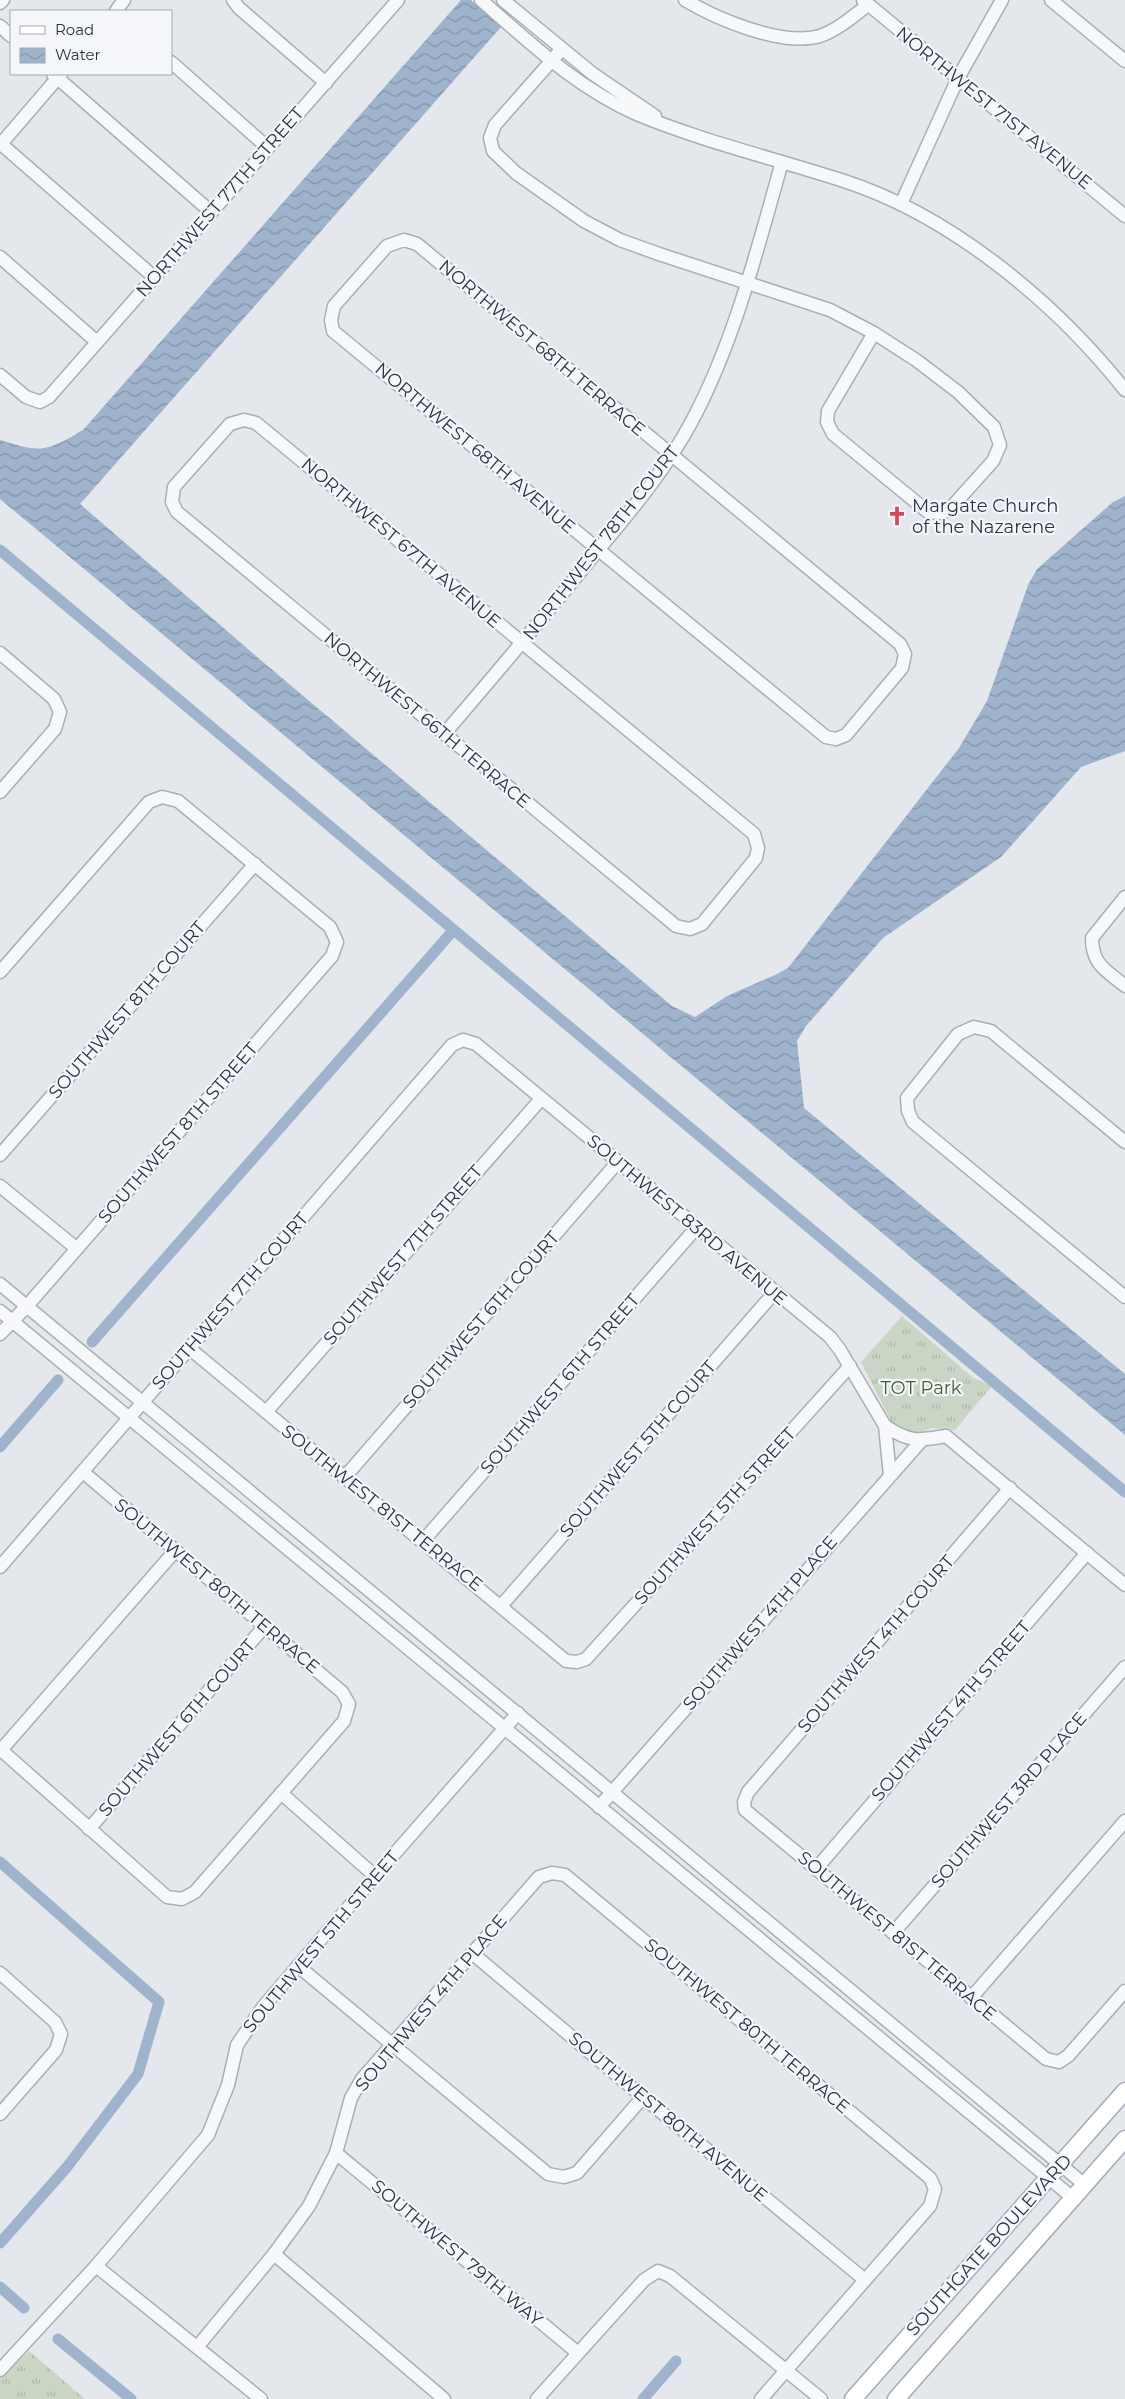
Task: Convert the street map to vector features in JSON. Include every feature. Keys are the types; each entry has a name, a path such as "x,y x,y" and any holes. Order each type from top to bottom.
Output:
{"main road":[{"name":"SOUTHGATE BOULEVARD","path":"853,2399 1125,2092"},
{"name":"SOUTHGATE BOULEVARD","path":"896,2399 1125,2139"}],"street":[{"path":"0,3 3,0"},
{"path":"233,0 326,83"},
{"name":"NORTHWEST 77TH STREET","path":"0,375 26,397 40,402 49,397 398,0"},
{"path":"481,0 551,62 591,89 639,114 845,181 901,204 971,247 1016,279 1085,343 1125,390"},
{"path":"503,0 592,74 668,124"},
{"path":"685,0 699,9 752,29 803,39 820,36 837,28 865,2"},
{"path":"901,204 958,78 1002,0"},
{"path":"1051,0 1125,61"},
{"name":"NORTHWEST 71ST AVENUE","path":"865,2 1125,216"},
{"path":"0,26 10,35"},
{"path":"561,50 495,125 490,138 494,151 516,173 584,221 620,240 830,310 874,333 916,360 958,392 994,428 1000,445 993,461 949,510 940,514 928,512 833,434 827,422 828,412 874,333"},
{"path":"172,63 267,147"},
{"path":"154,277 1,145 57,75 210,212"},
{"name":"NORTHWEST 78TH COURT","path":"444,734 522,644 672,456 692,422 718,368 748,283 782,162"},
{"name":"NORTHWEST 68TH AVENUE","path":"404,240 387,246 334,306 331,320 334,331 826,737 836,739"},
{"name":"NORTHWEST 68TH TERRACE","path":"404,240 417,244 900,644 905,654 902,668 846,735 836,739"},
{"path":"0,257 97,342"},
{"name":"NORTHWEST 66TH TERRACE","path":"244,420 230,424 174,488 172,502 177,512 676,926 690,929"},
{"name":"NORTHWEST 67TH AVENUE","path":"244,420 256,423 754,834 758,848 756,858 702,924 690,929"},
{"path":"0,653 54,699 60,712 56,728 0,792"},
{"path":"0,972 149,802 162,798 178,801 255,864"},
{"name":"SOUTHWEST 8TH STREET","path":"0,1334 27,1306 332,956 337,942 330,927 255,864"},
{"name":"SOUTHWEST 8TH COURT","path":"0,1155 255,864"},
{"path":"1125,897 1092,938 1092,952 1097,962 1125,986"},
{"path":"1125,1142 991,1032 974,1027 958,1034 907,1098 908,1111 913,1122 1125,1297"},
{"name":"SOUTHWEST 83RD AVENUE","path":"463,1040 476,1044 774,1293 830,1337 850,1366 885,1426 890,1476"},
{"name":"SOUTHWEST 7TH COURT","path":"0,1568 452,1044 463,1040"},
{"name":"SOUTHWEST 7TH STREET","path":"266,1412 541,1098"},
{"name":"SOUTHWEST 6TH COURT","path":"344,1478 617,1163"},
{"path":"0,1186 76,1248"},
{"name":"SOUTHWEST 6TH STREET","path":"424,1541 697,1227"},
{"path":"0,1284 1085,2185"},
{"name":"SOUTHWEST 5TH COURT","path":"501,1606 774,1293"},
{"path":"0,1311 1074,2198"},
{"name":"SOUTHWEST 81ST TERRACE","path":"189,1348 566,1660 577,1662"},
{"name":"SOUTHWEST 5TH STREET","path":"577,1662 586,1660 850,1366"},
{"path":"885,1426 902,1437 922,1440 946,1436 1125,1585"},
{"name":"SOUTHWEST 4TH PLACE","path":"599,1807 922,1440"},
{"name":"SOUTHWEST 80TH TERRACE","path":"83,1472 342,1692 349,1704 344,1721 281,1793"},
{"name":"SOUTHWEST 4TH COURT","path":"744,1802 748,1792 1010,1488"},
{"path":"175,1551 0,1750 168,1897 182,1899 195,1892 281,1793 375,1876"},
{"name":"SOUTHWEST 4TH STREET","path":"816,1869 1087,1553"},
{"name":"SOUTHWEST 6TH COURT","path":"89,1829 264,1627"},
{"name":"SOUTHWEST 3RD PLACE","path":"893,1933 1125,1667"},
{"name":"SOUTHWEST 5TH STREET","path":"0,2370 96,2266 208,2135 228,2085 237,2045 263,2007 518,1713"},
{"name":"SOUTHWEST 81ST TERRACE","path":"744,1802 745,1810 1046,2058 1059,2062 1068,2056 1125,1991"},
{"path":"971,1998 1125,1821"},
{"name":"SOUTHWEST 80TH TERRACE","path":"552,1873 565,1875 930,2178 935,2189 930,2206 865,2280"},
{"name":"SOUTHWEST 4TH PLACE","path":"198,2346 274,2254 309,2206 336,2153 344,2129 350,2098 362,2079 539,1877 552,1873"},
{"name":"SOUTHWEST 80TH AVENUE","path":"472,1952 643,2097 865,2280"},
{"path":"298,1966 548,2174 564,2177 577,2173 643,2097"},
{"path":"0,1973 55,2022 61,2034 56,2050 0,2114"},
{"name":"SOUTHWEST 79TH WAY","path":"336,2153 578,2353"},
{"path":"274,2254 444,2399"},
{"path":"96,2266 198,2346 260,2399"},
{"path":"537,2399 644,2280 658,2271 670,2276 820,2399"},
{"path":"761,2399 865,2280"}],"green space":[{"name":"TOT Park","path":"902,1316 972,1377 992,1386 955,1430 931,1428 917,1434 893,1425 861,1362"},
{"path":"29,2351 85,2399 0,2399 0,2378"}],"water":[{"path":"461,0 471,0 501,27 80,504 270,668 672,1006 695,1017 727,996 788,968 959,748 987,701 1028,585 1037,569 1113,502 1125,496 1125,751 1081,767 1001,857 883,938 806,1026 797,1041 804,1108 1125,1374 1125,1435 0,499 0,440 25,447 43,448 60,443 83,430"}],"waterway":[{"path":"0,550 1125,1492"},
{"path":"92,1342 451,933"},
{"path":"0,1447 58,1380"},
{"path":"0,1862 159,2002 138,2074 67,2167 0,2243"},
{"path":"0,2287 24,2308"},
{"path":"58,2339 131,2399"},
{"path":"643,2399 676,2361"}],"place":[{"name":"Margate Church of the Nazarene","path":"897,516"}]}
